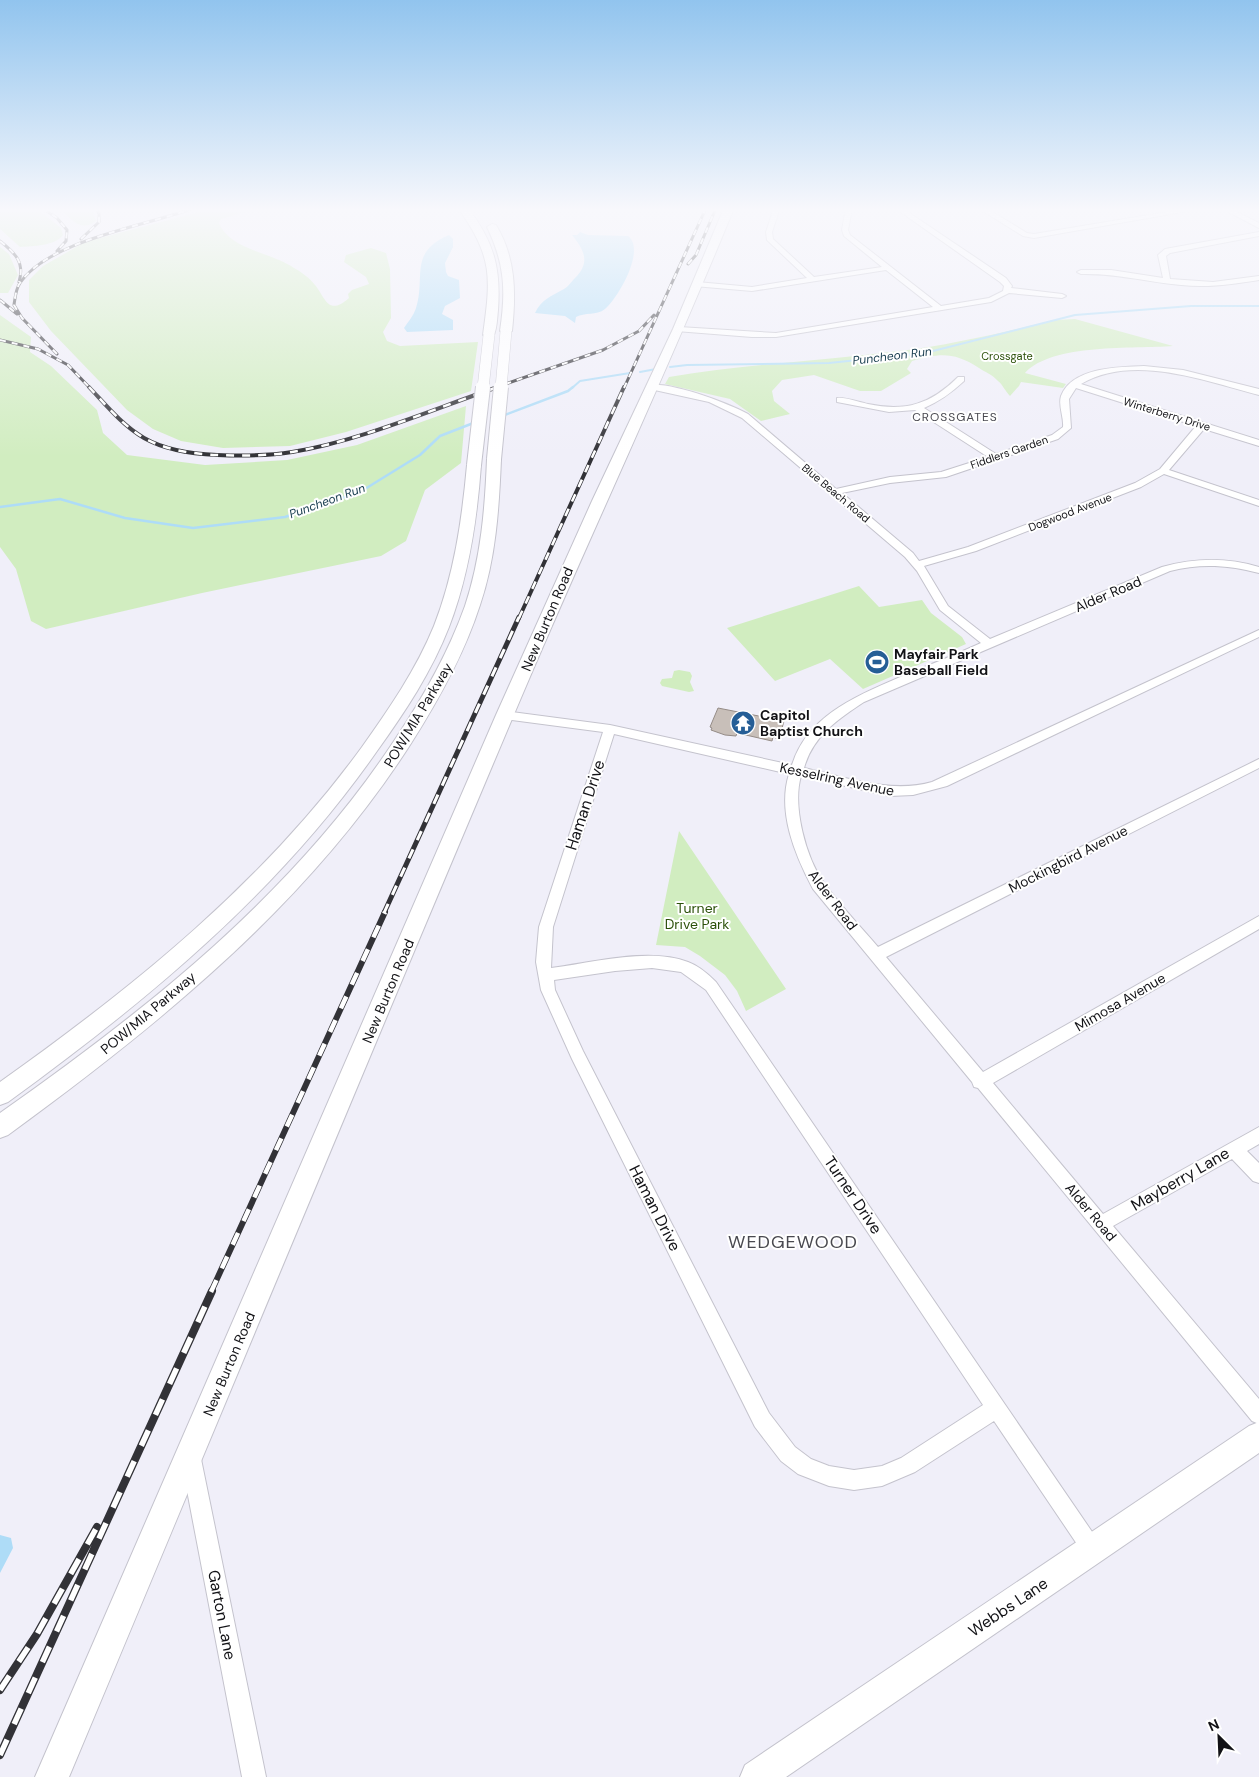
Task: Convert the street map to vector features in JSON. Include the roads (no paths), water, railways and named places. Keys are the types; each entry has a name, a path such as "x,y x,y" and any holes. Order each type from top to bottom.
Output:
{"main road":[{"name":"POW/MIA Parkway","path":"0,1095 117,1008 176,959 269,872 344,786 399,708 424,666 442,626 463,555 468,527 494,291"},
{"name":"POW/MIA Parkway","path":"0,1127 120,1038 230,943 325,846 396,757 439,683 458,645 473,604 490,535 494,459 511,291"},
{"name":"New Burton Road","path":"52,1777 598,501 653,387 695,291"},
{"name":"Webbs Lane","path":"756,1777 1259,1436"}],"street":[{"path":"917,291 939,308"},
{"path":"679,329 770,335 991,300 1004,295 1007,291"},
{"path":"1016,291 1062,296"},
{"path":"1074,385 1094,374 1121,369 1152,368 1179,370 1211,377 1259,392"},
{"path":"840,400 863,407 889,410 918,408 944,396 961,379"},
{"name":"Winterberry Drive","path":"1074,385 1259,443"},
{"name":"Fiddlers Garden","path":"834,492 890,480 943,475 1055,436 1067,428 1069,420 1065,406 1066,395 1074,385"},
{"name":"Blue Beach Road","path":"653,387 695,395 737,411 755,423 909,555 944,608 989,644"},
{"path":"918,408 995,457"},
{"name":"Dogwood Avenue","path":"917,565 972,549 1138,485 1163,471 1202,425"},
{"path":"1163,471 1259,503"},
{"name":"Alder Road","path":"1259,570 1216,562 1179,565 989,644 843,708 829,719 807,744 791,791 793,826 806,863 818,885 980,1082 1259,1414"},
{"name":"Kesselring Avenue","path":"505,716 610,729 892,792 929,788 1259,633"},
{"name":"Haman Drive","path":"610,729 546,927 543,962 545,975 554,1006 577,1054 758,1412 774,1438 788,1454 805,1467 829,1476 854,1480 882,1476 908,1465 996,1408"},
{"name":"Mockingbird Avenue","path":"876,955 1259,763"},
{"name":"Mimosa Avenue","path":"980,1082 1259,922"},
{"name":"Turner Drive","path":"545,975 645,962 664,963 683,967 699,976 711,986 1092,1549"},
{"name":"Mayberry Lane","path":"1101,1224 1259,1134"},
{"path":"1234,1149 1259,1175"},
{"name":"Garton Lane","path":"190,1454 254,1777"}],"water":[{"path":"419,291 460,291 460,298 445,306 442,314 453,320 453,330 407,332 404,328 415,311"},
{"path":"560,291 619,291 605,309 576,317 575,323 565,316 535,313 543,302"},
{"path":"0,1535 11,1538 13,1548 0,1573"}],"waterway":[{"name":"Puncheon Run","path":"670,367 687,365 829,363 925,353 1075,315 1191,306 1259,306"},
{"name":"Puncheon Run","path":"640,372 656,369"},
{"name":"Puncheon Run","path":"572,388 580,381 630,373"},
{"name":"Puncheon Run","path":"502,416 568,391 573,387"},
{"name":"Puncheon Run","path":"0,507 60,499 125,518 193,528 285,517 360,492 420,455 440,436 476,422"}],"railway":[{"path":"17,291 14,305 22,318 57,354"},
{"path":"624,388 668,291"},
{"path":"0,300 17,314"},
{"path":"494,388 603,350 639,331 654,315"},
{"path":"0,340 38,349 68,365 90,388"},
{"path":"89,387 121,421 136,433 152,442 189,452 245,456 292,452 344,440 396,424 498,387"},
{"path":"519,618 624,387"},
{"path":"384,913 519,617"},
{"path":"211,1292 385,912"},
{"path":"0,1755 212,1291"},
{"path":"0,1690 37,1634 97,1527"}],"place":[{"name":"Mayfair Park Baseball Field","path":"877,662"},
{"name":"Capitol Baptist Church","path":"743,723"}],"district":[{"name":"CROSSGATES","path":"955,417"},
{"name":"WEDGEWOOD","path":"793,1242"}],"park label":[{"name":"Crossgate","path":"1007,356"},
{"name":"Turner Drive Park","path":"697,916"}]}
